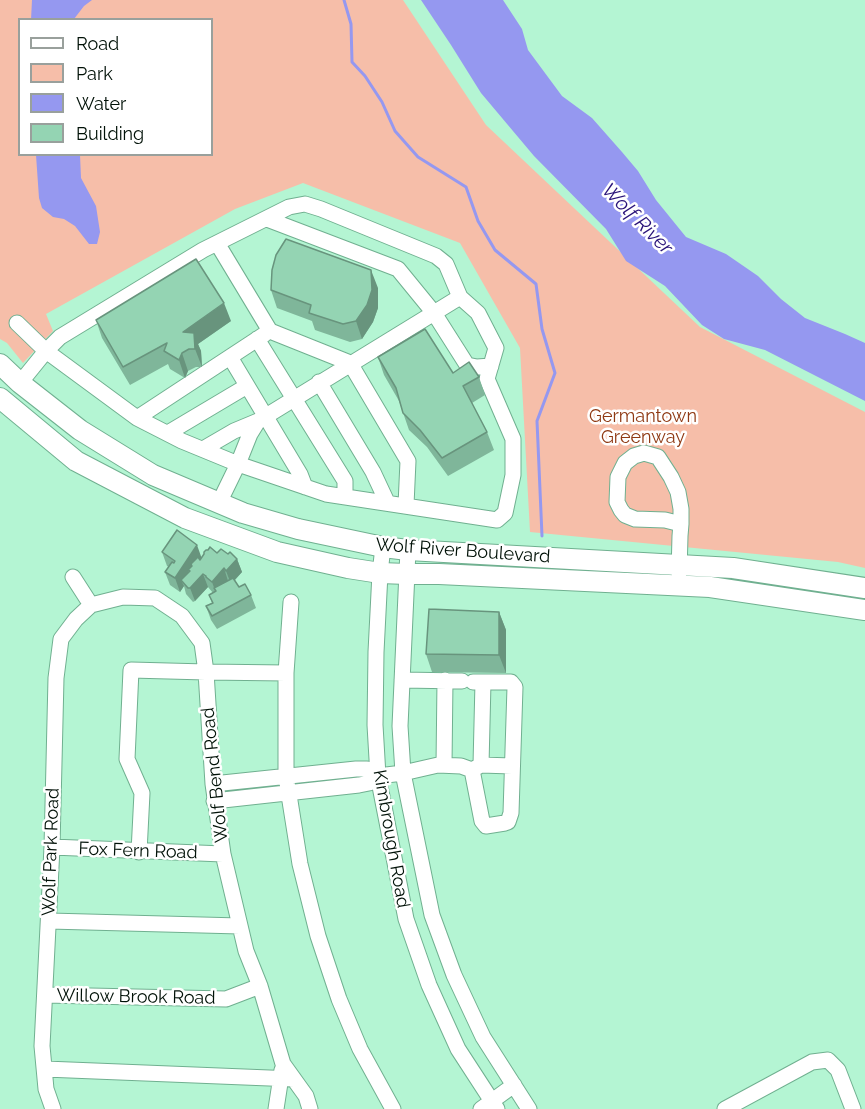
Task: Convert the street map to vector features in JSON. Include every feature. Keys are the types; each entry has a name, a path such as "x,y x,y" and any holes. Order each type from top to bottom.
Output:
{"main road":[{"name":"Wolf River Boulevard","path":"0,364 20,383 80,430 153,475 243,513 298,529 408,550 733,568 865,588"},
{"name":"Wolf River Boulevard","path":"0,398 76,460 184,518 277,552 380,573 710,587 865,610"}],"street":[{"path":"17,323 46,351 137,418 238,464 326,494 497,520 505,513 513,475 513,439 487,379 496,348 478,313 460,297 446,264 436,256 306,204 290,207 217,243 60,337 46,351 20,383"},
{"path":"267,219 398,269 434,313 467,365 491,366"},
{"path":"217,243 294,397 345,482 345,496"},
{"path":"203,449 261,418 460,297"},
{"path":"137,418 263,335"},
{"path":"263,335 350,363 408,461 406,505"},
{"path":"230,357 261,418 300,474 305,487"},
{"path":"319,382 374,472 387,502"},
{"path":"168,433 246,386"},
{"path":"219,503 250,434 261,418"},
{"path":"678,585 681,524 681,509 678,492 658,457 644,453 634,456 625,464 618,477 617,502 621,510 635,519 665,520 681,524"},
{"name":"Kimbrough Road","path":"383,547 374,690 378,776 406,919 429,985 458,1049 490,1107"},
{"name":"Kimbrough Road","path":"408,550 400,726 403,773 432,915 454,975 483,1036 529,1109"},
{"path":"73,577 91,605"},
{"name":"Wolf Bend Road","path":"91,605 123,597 155,598 182,616 202,643 214,801 223,854 246,951 260,986 286,1074 306,1096 310,1109"},
{"path":"291,602 286,673 286,776 300,864 318,936 339,999 360,1049 393,1109"},
{"name":"Wolf Park Road","path":"53,1109 46,1089 42,1046 52,847 56,678 61,639 76,619 91,605"},
{"path":"139,852 142,793 127,759 131,670 286,673"},
{"path":"402,680 445,680 511,682 515,687 511,813 508,822 505,823 486,825 482,821 476,767 473,681"},
{"path":"444,765 445,680"},
{"path":"214,801 359,785 369,783 378,776 438,765 476,767 512,765"},
{"path":"213,784 367,769 378,776"},
{"name":"Fox Fern Road","path":"52,847 223,854"},
{"path":"49,921 240,926"},
{"name":"Willow Brook Road","path":"45,995 226,999 260,986"},
{"path":"725,1109 812,1062 828,1060 838,1070 853,1109"},
{"path":"45,1069 286,1074"},
{"name":"Wolf Bend Road","path":"276,1109 286,1074"},
{"path":"490,1107 514,1085"}],"green space":[{"name":"Germantown Greenway","path":"0,0 403,0 486,125 700,327 865,412 865,568 838,562 530,532 520,348 460,243 303,183 235,209 46,314 53,331 23,363 7,343 0,339"}],"water":[{"path":"32,0 92,0 75,18 31,18"},
{"name":"Wolf River","path":"421,0 503,0 522,29 528,50 562,96 592,118 622,152 686,237 726,254 758,276 781,299 805,318 865,343 865,401 765,350 724,339 702,325 665,286 626,261 606,229 534,156 481,93"},
{"path":"36,156 80,156 81,178 96,206 100,232 97,244 89,244 75,226 64,219 53,217 42,208 39,198"}],"building":[{"path":"286,239 371,270 372,290 367,305 356,321 343,324 309,313 311,305 271,290 272,270 276,255"},
{"path":"196,259 224,303 183,332 194,333 195,349 182,353 179,360 164,351 167,343 123,367 96,320"},
{"path":"425,329 453,373 469,362 479,377 463,386 487,432 442,458 403,413 396,388 378,357"},
{"path":"177,530 197,545 175,578 165,572 175,561 162,552"},
{"path":"210,547 217,553 221,549 228,554 230,552 237,559 226,571 224,568 212,582 203,574 188,588 181,580 190,571 188,570 191,564 198,557 200,560"},
{"path":"233,578 239,587 245,584 251,595 212,616 206,606 213,603 209,595 216,591 214,588"},
{"path":"429,609 499,612 499,655 426,654"}],"waterway":[{"path":"344,0 351,24 352,62 365,76 382,102 395,131 418,157 466,187 478,221 495,250 536,284 542,329 555,373 537,421 542,536"}]}
